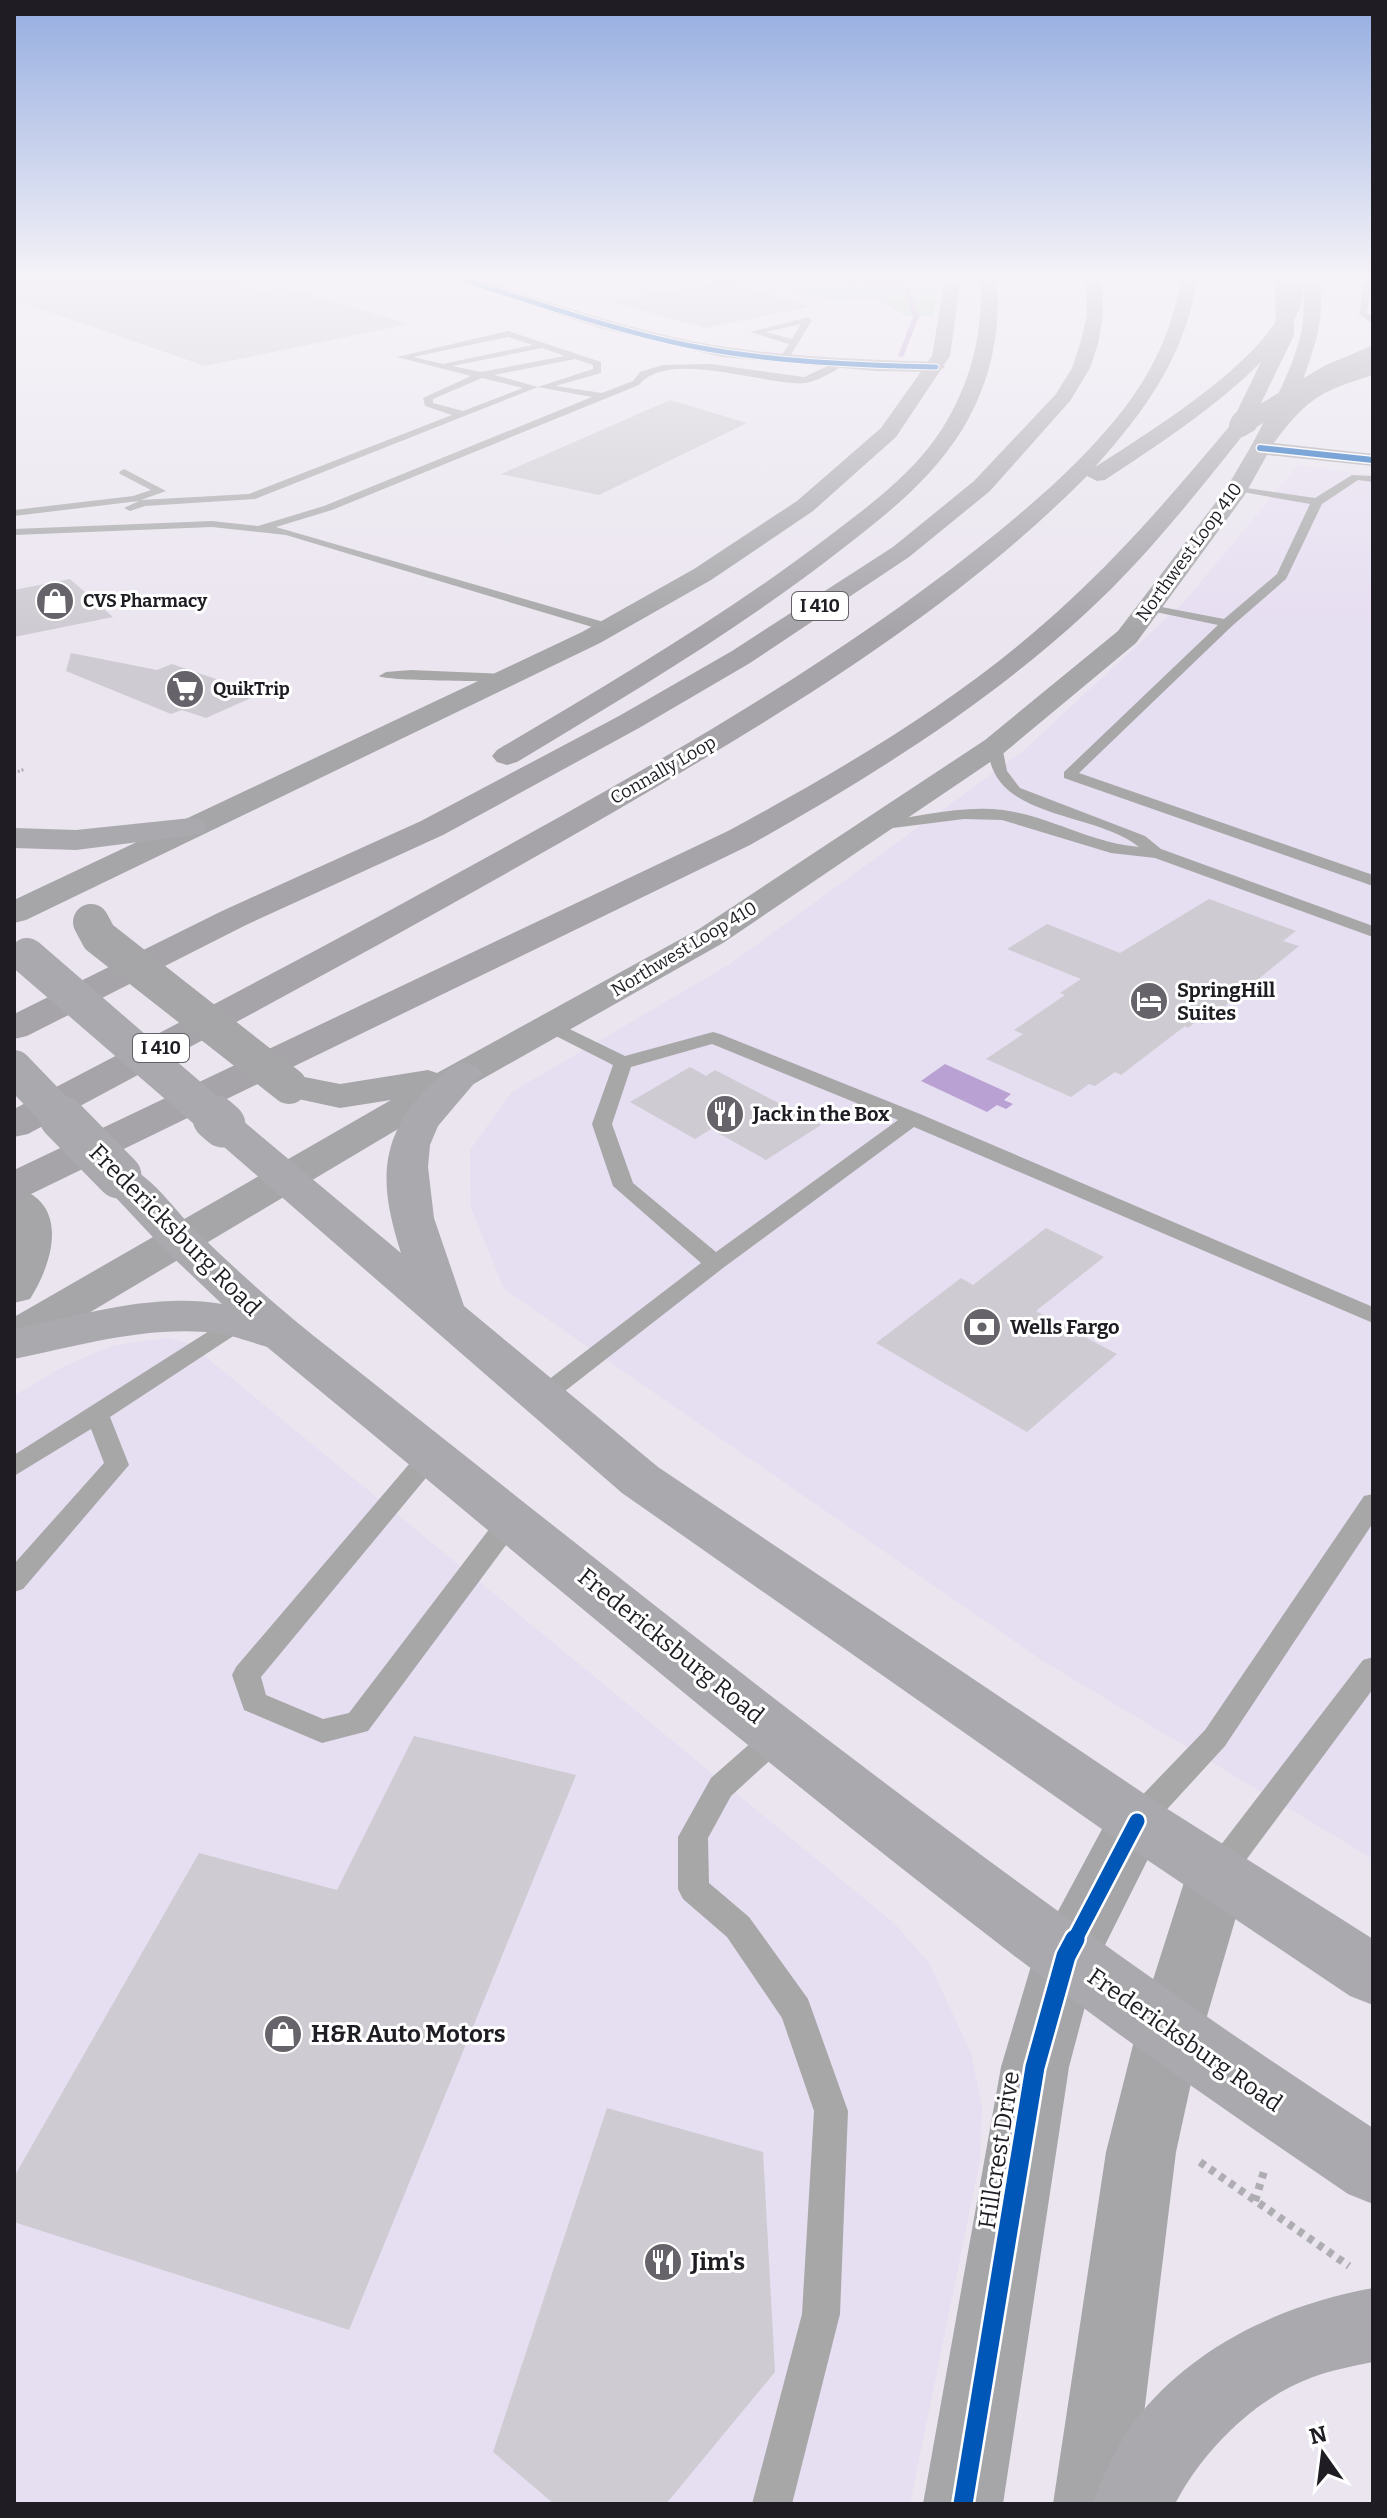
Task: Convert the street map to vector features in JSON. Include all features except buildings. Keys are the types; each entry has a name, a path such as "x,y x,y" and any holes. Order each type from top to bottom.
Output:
{"highway":[{"path":"488,767 784,584 897,494 938,452 972,397"},
{"name":"I 410","path":"14,1028 234,918 432,828 629,722 741,657 901,552 982,486 1063,397"},
{"name":"Connally Loop","path":"14,1125 513,858 768,708 943,590 1031,518 1127,419 1141,397"},
{"path":"1031,518 1173,426 1208,397"},
{"path":"1250,437 1264,397"},
{"path":"1250,437 1278,397"},
{"path":"18,1200 739,838 846,779 947,712 1078,607 1180,499 1301,397"},
{"path":"234,918 434,799"}],"main road":[{"path":"14,913 609,628 731,558 793,517 848,471 899,421 916,397"},
{"name":"Northwest Loop 410","path":"14,1337 463,1074 711,936 995,746 1127,637 1237,488 1250,437 1306,397"},
{"path":"1250,437 1373,460"},
{"path":"14,838 76,840 191,827"},
{"path":"110,867 91,901 91,922 99,937 289,1086 340,1096 397,1089 463,1074"},
{"path":"20,950 640,1480 1137,1821 1373,1975"},
{"name":"Fredericksburg Road","path":"14,1068 179,1239 259,1330 512,1518 960,1877 1169,2033 1373,2169"},
{"path":"444,1312 420,1248 408,1184 407,1154 417,1126 463,1074"},
{"path":"14,1289 24,1269 30,1244 18,1200"},
{"path":"14,1344 126,1321 165,1317 208,1317 259,1330"},
{"name":"Hillcrest Drive","path":"963,2504 1035,2067 1066,1956 1137,1821"},
{"path":"1093,2504 1141,2152 1169,2033 1218,1873"},
{"path":"1132,2504 1168,2442 1222,2388 1287,2347 1344,2329 1366,2299"}],"lane":[{"path":"431,397 428,398 428,404 439,410 463,414"},
{"path":"14,513 251,497 512,397"},
{"path":"259,529 328,508 601,397"},
{"path":"124,472 161,491 132,503"},
{"path":"1373,479 1356,477 1317,502 1282,576 1227,623 1069,775 1373,881"},
{"path":"1237,488 1317,502"},
{"path":"131,527 132,503"},
{"path":"14,532 212,524 259,529 316,539 609,628"},
{"path":"31,545 103,529"},
{"path":"1150,607 1227,623"},
{"path":"386,676 411,674 506,678"},
{"path":"995,746 995,759 1001,777 1015,791 1139,839 1157,853"},
{"path":"875,828 964,814 1003,815 1117,850 1157,853 1372,931"},
{"path":"551,1026 623,1063 713,1038 913,1118 1373,1316"},
{"path":"623,1063 602,1124 623,1186 715,1263"},
{"path":"543,1396 715,1263 913,1118"},
{"path":"14,1467 97,1414 259,1330"},
{"path":"14,1582 117,1465 97,1414"},
{"path":"431,1455 246,1675 254,1702 322,1731 358,1723 512,1518"},
{"path":"1137,1821 1215,1738 1373,1503"},
{"path":"1218,1873 1373,1668"},
{"path":"772,2504 821,2314 831,2111 796,2010 738,1927 694,1889 693,1837 721,1787 780,1734"}],"path":[{"path":"14,773 25,769"},
{"path":"1192,2157 1255,2201 1366,2299"},
{"path":"1255,2201 1265,2168"}],"shaded area":[{"path":"1298,465 1373,475 1373,1859 1043,1661 504,1289 471,1208 470,1150 512,1092 730,964 1022,752 1184,602"},
{"path":"945,1064 1011,1094 1004,1100 1013,1104 1006,1109 997,1105 987,1112 921,1081"},
{"path":"168,1338 189,1343 894,1923 929,1963 971,2053 982,2107 980,2160 910,2504 14,2504 14,1396 57,1370 115,1345"}],"cycle path":[{"path":"1260,448 1373,460"},
{"path":"963,2504 1035,2067 1066,1956 1137,1821"}],"place":[{"name":"CVS Pharmacy","path":"55,601"},
{"name":"QuikTrip","path":"185,689"},
{"name":"SpringHill Suites","path":"1149,1001"},
{"name":"Jack in the Box","path":"725,1114"},
{"name":"Wells Fargo","path":"982,1327"},
{"name":"H&R Auto Motors","path":"283,2034"},
{"name":"Jim's","path":"663,2262"}]}
